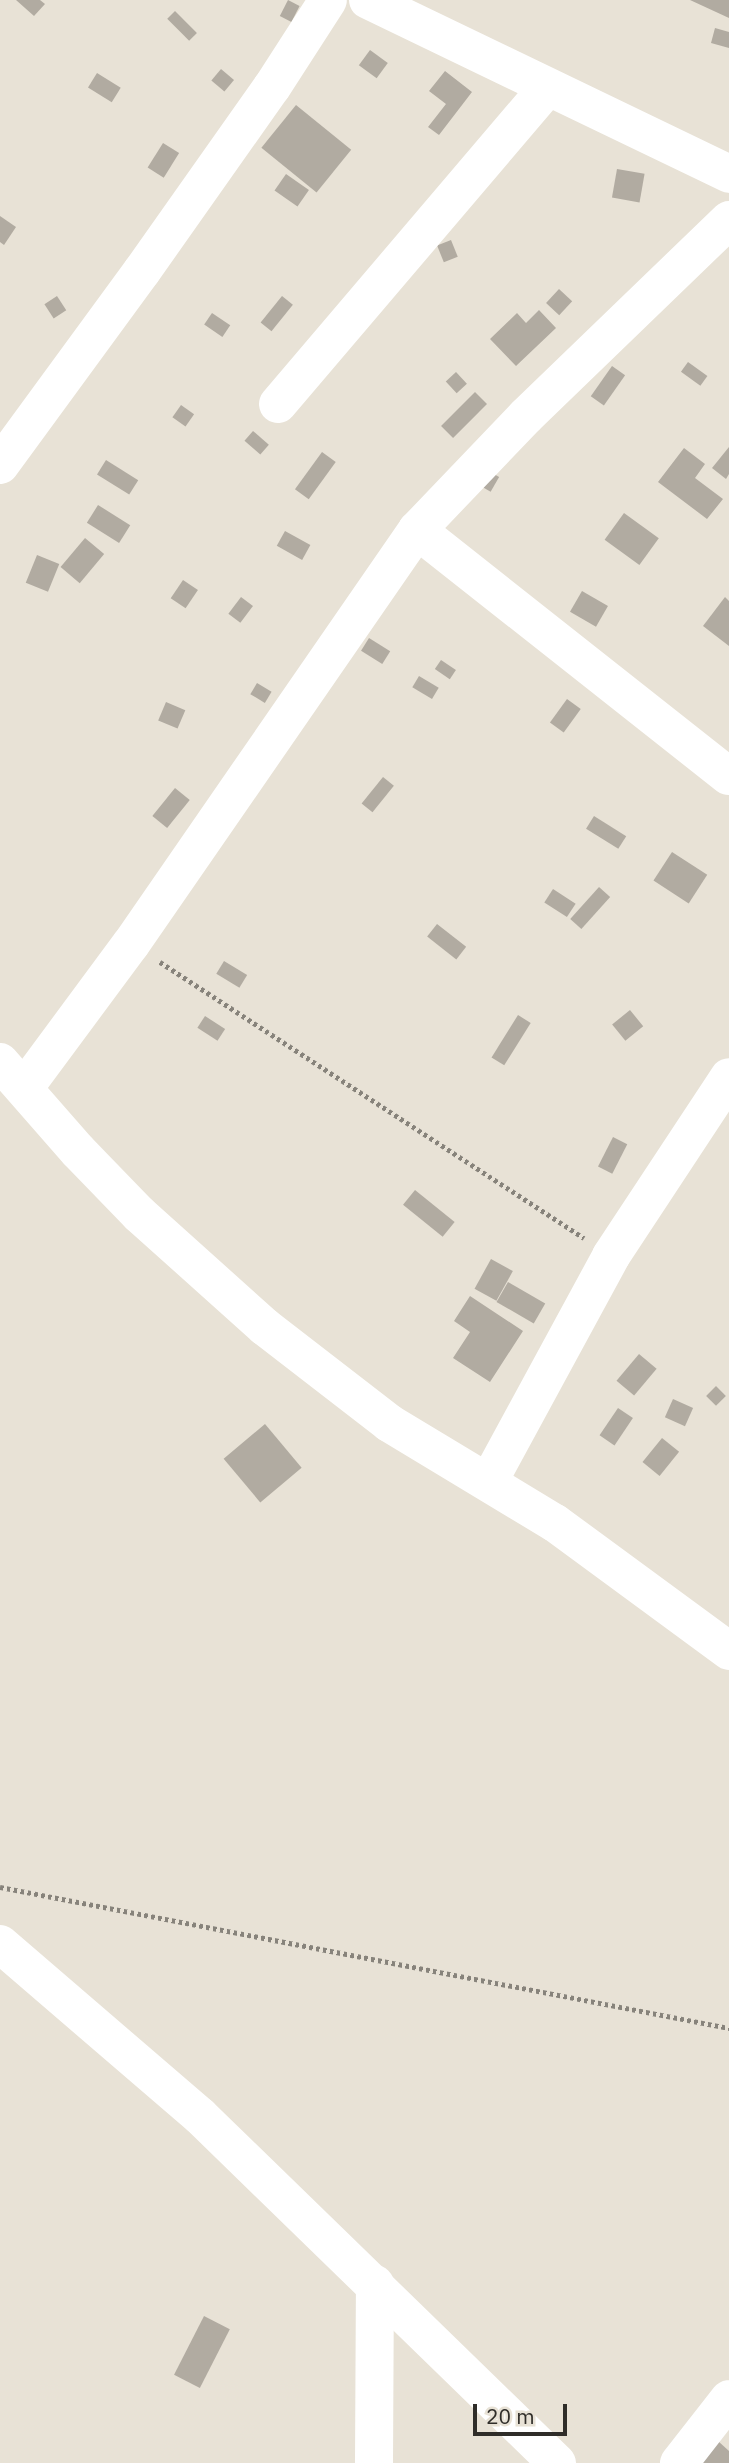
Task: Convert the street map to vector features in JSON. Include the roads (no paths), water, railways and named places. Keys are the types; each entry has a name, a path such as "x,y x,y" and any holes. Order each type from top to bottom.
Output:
{"street":[{"path":"0,465 165,239 328,0"},
{"path":"368,0 729,174"},
{"path":"278,404 547,88"},
{"path":"729,220 526,416 417,530 131,944 12,1074 78,1151 139,1214 256,1319 389,1423 555,1523 729,1651"},
{"path":"417,530 729,776"},
{"path":"489,1481 611,1256 729,1077"},
{"path":"0,1944 200,2116 557,2463"},
{"path":"374,2463 375,2284"},
{"path":"679,2463 729,2399"}]}
